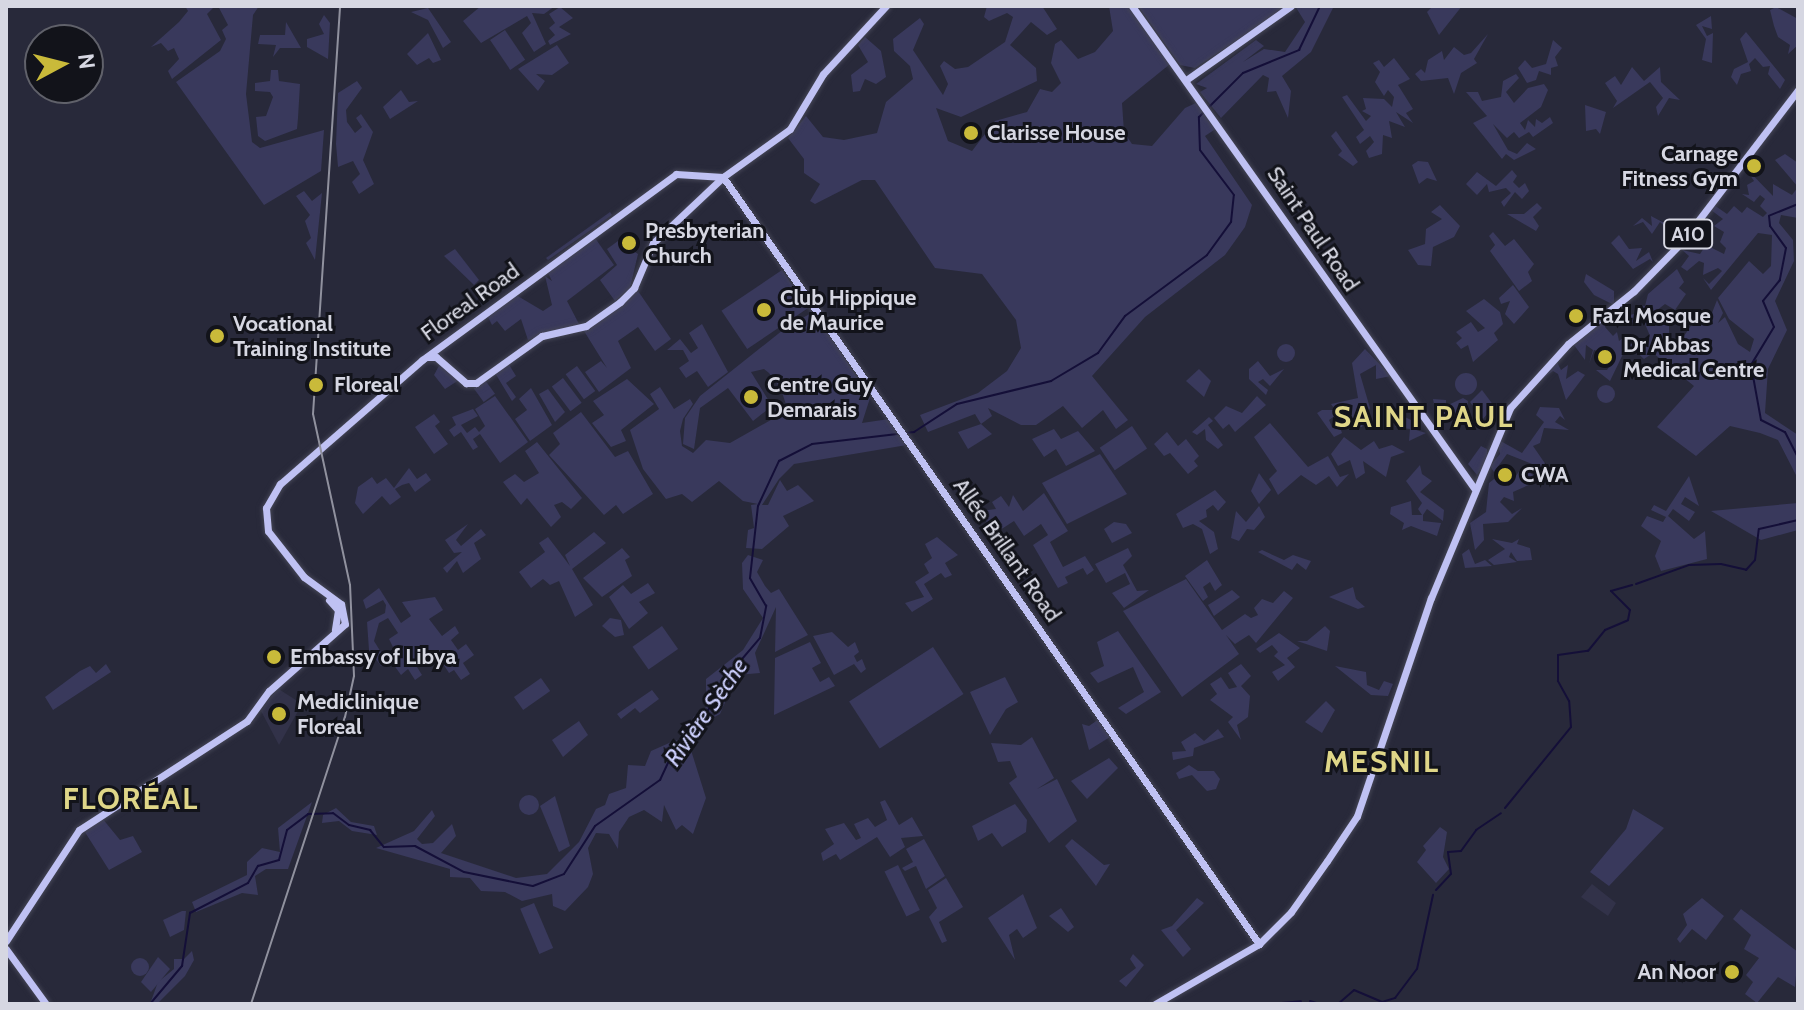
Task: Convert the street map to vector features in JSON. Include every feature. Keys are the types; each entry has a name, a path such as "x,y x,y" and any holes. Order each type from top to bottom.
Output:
{"main road":[{"path":"422,360 436,357 466,383 476,383 536,339 586,326 620,302 634,288 653,243 723,177 790,129 823,74 886,6"},
{"name":"Saint Paul Road","path":"1132,6 1474,488"},
{"path":"1186,80 1291,6"},
{"path":"1165,51 1180,67 1192,70 1227,51"},
{"name":"A10","path":"1155,1004 1259,944 1291,912 1357,816 1442,572 1474,488 1510,408 1568,344 1634,291 1681,243 1798,90"},
{"name":"Floreal Road","path":"6,941 79,830 251,718 269,691 323,644 339,624 338,610 268,531 268,502 327,439 422,360 676,174 723,177"},
{"name":"Allée Brillant Road","path":"723,177 1259,944"},
{"path":"446,343 438,354 456,375"},
{"path":"1462,474 1480,477"},
{"path":"6,949 46,1004"}],"shaded area":[{"path":"185,6 215,6 207,14 221,40 172,79 168,71 179,59 174,48 168,51 161,43 151,47 179,22 188,11"},
{"path":"218,6 259,6 253,15 246,94 252,142 260,148 324,130 321,171 264,205 176,82 220,51 226,39 222,30 228,25"},
{"path":"481,6 555,6 544,14 532,13 546,44 534,52 522,33 531,23 527,16 481,43 463,21"},
{"path":"987,6 1042,6 1057,29 1047,35 1031,22 1010,45 1036,68 1037,81 961,117 936,108 948,141 972,151 995,121 1027,112 1040,89 1052,92 1061,83 1051,63 1055,44 1061,40 1078,59 1095,52 1113,31 1109,6 1129,6 1170,64 1122,103 1124,132 1132,144 1152,146 1185,108 1198,102 1217,128 1205,136 1252,205 1245,227 1225,255 1145,317 1092,376 1128,420 1116,429 1103,410 1082,428 1063,406 1036,425 1021,425 988,408 992,416 981,424 975,414 928,432 920,415 978,393 1007,371 1021,348 1016,320 982,274 935,268 875,180 862,180 815,204 810,201 820,184 804,173 804,159 788,138 806,116 823,137 844,140 877,133 886,102 913,79 910,66 894,51 893,39 920,18 924,24 913,50 943,95 948,84 940,66 944,61 955,69 968,67 1005,42 1013,17 1007,13 989,21 984,17"},
{"path":"1138,6 1289,6 1195,68 1180,65"},
{"path":"1295,6 1334,6 1311,52 1282,76 1291,91 1288,118 1276,91 1267,92 1269,78 1263,75 1221,118 1200,92 1207,88 1196,84 1256,40 1264,46 1243,62 1264,49 1285,52 1305,22"},
{"path":"1433,6 1462,6 1439,35 1427,12"},
{"path":"560,7 573,18 559,27 571,34 550,45 548,41 555,35 549,28 555,23 549,14"},
{"path":"1776,7 1798,19 1798,45 1788,54 1790,45 1778,37 1774,26 1770,10"},
{"path":"428,8 451,42 443,48 428,20 411,12"},
{"path":"324,15 330,23 328,59 307,47 307,39 324,34 319,24"},
{"path":"1711,16 1712,29 1702,26 1707,36 1713,33 1712,63 1702,60 1706,39 1696,25"},
{"path":"286,22 301,48 280,48 273,57 276,45 258,44 260,35 285,35"},
{"path":"505,30 525,60 510,70 490,40"},
{"path":"1746,32 1785,80 1780,89 1768,74 1770,66 1763,67 1755,58 1749,64 1751,71 1741,74 1737,85 1731,77 1734,69 1748,62 1740,39"},
{"path":"428,33 441,60 433,63 429,58 417,65 407,54"},
{"path":"1488,34 1474,59 1477,63 1461,73 1454,94 1448,78 1421,81 1415,74 1421,69 1425,73 1428,60 1442,51 1444,60 1454,47 1464,55 1471,53"},
{"path":"865,37 881,51 886,77 876,84 865,79 860,91 853,92 851,75 868,62 858,45"},
{"path":"1553,40 1562,48 1555,57 1558,66 1551,68 1551,75 1539,71 1536,80 1527,83 1518,68 1525,60 1532,68 1546,64"},
{"path":"557,45 569,63 552,75 536,74 545,81 538,91 518,69"},
{"path":"1394,58 1410,79 1398,85 1413,109 1406,113 1413,123 1396,112 1405,127 1389,121 1392,138 1383,135 1382,154 1369,158 1366,151 1374,142 1370,136 1360,144 1356,137 1364,130 1342,97 1347,95 1366,121 1371,116 1362,111 1366,109 1363,98 1384,99 1392,107 1394,97 1388,90 1384,96 1375,82 1380,72 1373,63 1379,60 1384,67"},
{"path":"1632,67 1644,81 1660,67 1661,82 1680,100 1669,98 1658,116 1656,107 1663,98 1650,82 1613,108 1617,101 1605,83 1615,76 1621,85"},
{"path":"271,70 278,70 279,81 300,84 298,118 297,129 265,141 258,136 256,117 266,116 273,97 270,92 255,91 255,83 270,81"},
{"path":"1516,74 1519,78 1506,92 1514,103 1528,88 1544,84 1548,90 1541,107 1520,123 1525,130 1528,120 1535,127 1536,119 1542,123 1550,117 1553,123 1533,137 1529,132 1519,138 1514,132 1507,138 1493,124 1508,150 1517,154 1527,143 1536,149 1514,160 1506,154 1502,159 1473,123 1487,116 1466,92 1478,92 1482,101 1501,97 1503,81"},
{"path":"357,81 362,88 346,110 347,122 355,133 362,127 356,118 361,114 373,132 363,160 374,184 359,194 352,182 360,174 353,161 338,167 336,144 338,93"},
{"path":"401,90 409,102 418,101 390,119 383,107"},
{"path":"1585,105 1606,112 1600,134 1596,129 1586,131"},
{"path":"1336,131 1358,162 1353,166 1338,155 1342,151 1331,136"},
{"path":"1785,154 1798,163 1798,187 1775,160"},
{"path":"1418,161 1428,162 1437,181 1427,178 1419,184 1412,165"},
{"path":"1744,166 1773,196 1773,184 1792,195 1798,187 1798,218 1781,215 1779,223 1793,240 1794,261 1775,301 1787,330 1768,369 1765,413 1798,435 1798,479 1778,440 1760,433 1730,426 1696,456 1657,427 1694,386 1653,353 1644,359 1633,349 1625,350 1610,381 1596,370 1607,370 1615,357 1594,350 1589,364 1593,350 1586,345 1585,360 1574,345 1608,317 1605,327 1613,336 1617,332 1619,341 1624,337 1627,345 1646,341 1650,336 1643,319 1639,316 1632,323 1625,316 1634,314 1637,305 1645,306 1648,294 1677,269 1684,282 1679,288 1686,294 1675,310 1665,304 1656,311 1658,324 1669,325 1669,337 1680,342 1702,309 1712,313 1717,300 1723,313 1718,323 1725,317 1738,344 1750,352 1754,339 1729,319 1718,298 1749,261 1763,274 1771,266 1772,235 1758,233 1711,290 1703,278 1709,284 1722,271 1718,268 1703,275 1704,263 1699,261 1687,271 1681,267 1689,256 1682,250 1700,254 1706,245 1724,254 1726,248 1720,242 1724,232 1714,226 1723,219 1711,210 1714,205 1727,214 1734,206 1742,213 1747,207 1763,217 1767,213 1760,206 1765,199 1760,195 1754,202 1742,194 1749,195 1747,185 1754,181"},
{"path":"1512,170 1517,176 1513,182 1519,188 1525,183 1529,191 1522,199 1515,192 1504,207 1501,202 1511,193 1506,188 1489,192 1487,184 1477,195 1466,184 1477,172 1496,186"},
{"path":"304,191 312,201 322,193 315,260 306,243 311,238 305,221 310,215 296,196"},
{"path":"1537,203 1542,208 1533,217 1539,226 1536,231 1507,214 1524,214"},
{"path":"1440,205 1460,226 1454,237 1433,247 1431,266 1418,265 1408,250 1425,244 1426,229 1442,219 1431,212"},
{"path":"610,212 612,215 548,260 546,258"},
{"path":"1651,216 1668,225 1674,221 1686,236 1681,241 1660,222 1652,234 1643,222 1633,226 1642,218 1652,226"},
{"path":"1493,232 1505,246 1514,239 1534,264 1528,272 1532,281 1519,291 1490,251 1495,245 1489,236"},
{"path":"1619,235 1629,249 1642,248 1636,261 1649,252 1653,262 1650,259 1633,269 1611,243"},
{"path":"595,238 614,265 567,301 579,324 528,340 521,319 505,331 497,321 492,325 487,315 516,295 543,311 552,305 545,276 552,281 548,273"},
{"path":"618,241 638,254 630,288 615,301 600,280 617,265 607,249"},
{"path":"455,249 479,280 474,285 444,256"},
{"name":"Club Hippique de Maurice","path":"782,270 808,308 747,349 721,311"},
{"path":"1586,274 1614,291 1614,305 1594,295 1584,282"},
{"path":"1513,285 1529,307 1514,324 1505,314 1510,301 1501,304 1499,298"},
{"path":"638,291 671,339 655,351 638,327 618,341 631,368 599,392 585,372 601,361 607,368 584,331"},
{"path":"1484,299 1500,312 1503,324 1494,333 1498,340 1473,362 1468,345 1461,349 1456,343 1462,338 1456,332 1471,322 1478,332 1485,328 1466,311"},
{"path":"815,311 870,398 862,423 889,419 907,445 794,464 779,479 762,505 768,505 780,480 787,491 798,485 814,501 783,516 789,526 762,549 746,548 748,530 754,528 751,505 758,504 743,501 719,481 692,502 682,494 666,499 643,469 630,430 659,409 650,394 660,387 674,409 690,399 693,404 683,419 680,431 682,446 693,453 706,440 730,443 783,413 787,408 781,389 769,373 764,369 751,372 772,406 753,421 728,388 700,408 694,449 683,444 685,418 700,396 788,326"},
{"path":"702,324 728,372 708,387 697,371 686,378 679,368 689,361 683,350 667,350 680,339 691,353 698,348 689,333"},
{"path":"1286,344 1295,353 1286,362 1277,353"},
{"path":"1365,349 1391,376 1376,379 1376,365 1360,374 1370,408 1362,427 1351,427 1352,413 1342,420 1331,404 1358,398 1352,363"},
{"path":"1556,360 1561,370 1568,365 1566,379 1578,371 1585,375 1566,400 1558,374 1553,371 1539,381"},
{"path":"1258,361 1270,376 1284,369 1270,386 1263,379 1258,382 1268,390 1266,395 1249,379 1249,369"},
{"path":"441,362 459,380 445,389 434,375"},
{"path":"508,363 516,376 506,383 516,397 512,401 495,373"},
{"path":"577,366 595,391 584,399 566,374"},
{"path":"1199,369 1211,381 1204,397 1186,381"},
{"path":"1466,373 1474,376 1477,384 1474,392 1466,395 1458,392 1455,384 1458,376"},
{"path":"563,378 582,403 570,411 552,386"},
{"path":"627,379 654,404 621,430 626,441 611,447 592,423 604,415 593,401"},
{"path":"485,380 495,394 484,402 474,388"},
{"path":"1602,385 1610,385 1615,394 1613,401 1602,403 1597,398 1597,390"},
{"path":"531,388 552,425 530,441 515,419 527,410 519,399"},
{"path":"548,389 565,412 555,422 539,394"},
{"path":"1482,390 1494,406 1483,419 1470,402"},
{"path":"495,396 528,442 500,463 480,434 473,439 478,447 473,450 461,432 454,437 449,430 456,425 452,417 473,409 478,416 461,425 467,433 475,427 479,432 485,426 475,409"},
{"path":"1257,396 1266,405 1235,432 1229,424 1223,429 1214,418 1226,406 1242,413"},
{"path":"1463,398 1468,401 1465,423 1456,416 1447,422 1437,420 1433,399 1446,400 1446,406"},
{"path":"1540,407 1559,408 1565,420 1560,416 1555,422 1569,430 1544,428 1540,443 1533,446 1553,475 1550,479 1537,466 1507,454 1494,472 1490,466 1500,454 1497,439 1522,453 1544,422 1536,415"},
{"path":"1333,410 1336,415 1329,420 1332,427 1339,424 1342,433 1334,437 1317,413"},
{"path":"581,412 615,457 628,451 653,494 623,514 616,505 604,515 549,455 560,444 553,433"},
{"path":"434,414 440,422 435,426 448,444 434,454 415,427"},
{"path":"1209,417 1213,421 1208,425 1223,445 1218,449 1206,440 1205,429 1197,435 1192,432"},
{"path":"1405,417 1415,422 1413,429 1426,433 1409,441 1410,429 1395,427"},
{"path":"1270,423 1308,467 1328,456 1340,477 1349,474 1337,487 1329,476 1316,485 1301,475 1278,495 1269,479 1277,471 1254,437"},
{"path":"981,424 992,434 968,449 958,432"},
{"path":"1132,426 1147,448 1115,470 1100,448"},
{"path":"1054,429 1061,439 1078,431 1095,451 1066,466 1056,449 1044,457 1032,439"},
{"path":"1167,432 1178,446 1186,439 1199,456 1194,461 1198,466 1188,474 1170,453 1164,456 1154,444"},
{"path":"1344,437 1361,450 1374,441 1379,449 1392,445 1405,452 1391,457 1386,477 1363,461 1365,473 1356,479 1350,460 1338,466 1331,454"},
{"path":"537,442 582,498 571,509 562,502 554,505 561,517 551,527 527,498 521,505 503,482 515,474 524,482 539,473 525,451"},
{"path":"1481,446 1487,449 1487,461 1477,475 1468,464"},
{"path":"1100,454 1127,494 1067,524 1042,483"},
{"path":"1420,465 1422,474 1432,481 1420,492 1444,510 1443,521 1427,509 1423,515 1423,521 1441,523 1437,536 1411,526 1402,530 1404,523 1390,514 1391,507 1411,501 1412,515 1422,515 1418,509 1422,503 1406,481"},
{"path":"1522,467 1540,480 1513,492 1514,501 1504,497 1500,502 1512,514 1522,508 1508,522 1483,524 1484,540 1475,550 1470,523 1486,512 1489,483 1494,479 1509,486"},
{"path":"409,468 417,479 426,473 431,480 415,492 409,483 402,485 395,489 401,497 390,505 382,496 363,514 355,503 358,487 372,477 377,484 386,478 394,488"},
{"path":"1259,473 1271,490 1259,504 1251,491"},
{"path":"1689,476 1699,506 1685,497 1681,504 1695,512 1689,521 1673,509 1668,516 1694,539 1705,531 1707,559 1661,571 1655,556 1661,541 1641,526 1647,516 1663,522 1666,517 1651,510 1654,505 1666,511"},
{"path":"1215,490 1226,502 1218,511 1213,505 1206,510 1207,517 1199,521 1214,532 1218,549 1210,554 1202,529 1193,524 1183,528 1176,514"},
{"path":"1044,493 1068,531 1050,542 1063,567 1085,556 1094,570 1087,575 1083,568 1065,577 1068,583 1058,588 1033,545 1048,535 1041,524 1024,536 1014,521 994,534 980,511 996,509 992,502 1001,496 1009,507 1013,495 1023,511"},
{"path":"1798,503 1798,530 1761,540 1711,511"},
{"path":"1259,506 1265,517 1254,530 1247,529 1239,541 1231,538 1236,511 1246,522"},
{"path":"1114,522 1126,524 1132,533 1112,543 1104,529"},
{"path":"468,524 456,540 461,546 481,529 486,535 474,543 481,559 463,573 457,561 447,573 443,568 462,552 454,553 445,540"},
{"path":"594,532 606,543 572,569 593,605 575,617 559,581 550,585 543,579 531,588 519,572 545,552 539,543 548,537 570,566 565,555"},
{"path":"937,537 958,555 945,563 952,575 945,578 941,573 924,584 933,599 912,612 905,603 924,597 915,582 929,573 924,564 932,558 925,544"},
{"path":"1492,539 1512,543 1519,539 1517,544 1530,548 1532,560 1517,561 1511,552 1509,557 1517,562 1494,565 1488,560 1505,549"},
{"path":"622,548 630,557 625,560 632,576 602,597 583,578"},
{"path":"1128,548 1132,556 1123,565 1137,591 1149,590 1124,608 1112,593 1130,584 1125,573 1106,583 1095,564"},
{"path":"1469,549 1475,564 1485,560 1492,566 1465,568 1462,554"},
{"path":"1262,550 1284,560 1293,555 1311,561 1306,570 1297,563 1292,570 1258,552"},
{"path":"748,555 763,560 757,572 765,586 771,593 779,589 808,635 775,652 776,607 755,653 760,673 737,675 720,714 694,728 693,717 706,707 706,679 743,650 763,618 743,589 742,563"},
{"path":"1207,560 1222,585 1215,591 1210,582 1203,587 1208,597 1203,601 1185,576"},
{"path":"1186,579 1222,630 1245,614 1251,618 1258,615 1254,608 1262,599 1273,603 1284,591 1293,598 1256,643 1249,635 1235,644 1226,635 1239,654 1182,697 1123,611"},
{"path":"648,583 655,593 639,602 648,613 629,629 609,597 623,585 631,594"},
{"path":"1353,587 1356,599 1365,607 1358,609 1329,597"},
{"path":"379,588 401,623 411,616 402,602 435,597 443,610 429,619 442,636 455,626 459,633 451,640 458,650 466,644 474,655 463,663 470,674 461,680 454,670 449,673 434,650 417,667 422,675 415,680 408,669 401,675 386,654 394,649 389,639 398,633 388,618 379,623 374,641 387,662 381,666 369,650 367,622 385,613 386,605 383,600 366,609 363,600"},
{"path":"1232,590 1240,597 1214,616 1208,605"},
{"path":"610,618 621,620 624,635 615,637 602,626"},
{"path":"662,626 678,649 649,670 633,647"},
{"path":"1325,626 1330,631 1327,651 1297,641 1307,641"},
{"path":"1118,631 1161,692 1126,714 1118,708 1144,692 1133,667 1098,683 1090,673 1104,666 1097,642"},
{"path":"832,632 848,647 855,642 859,652 854,656 857,662 862,659 866,669 861,673 854,664 834,675 813,636"},
{"path":"1279,633 1300,648 1287,658 1295,667 1278,681 1272,672 1285,665 1274,656 1278,652 1272,645 1260,653 1256,649"},
{"path":"810,642 821,663 812,668 820,682 829,677 835,686 774,715 775,658"},
{"path":"933,647 963,694 880,748 849,701"},
{"path":"106,664 111,672 53,710 45,697 80,671 90,666 96,673"},
{"path":"1241,664 1251,676 1241,686 1250,696 1248,717 1237,725 1241,740 1228,722 1233,717 1210,700 1217,694 1210,684 1221,677 1229,689 1237,687 1228,673"},
{"path":"1335,666 1366,672 1367,685 1379,690 1384,681 1393,684 1388,696 1371,695"},
{"path":"1005,677 1018,702 1006,709 990,735 970,692"},
{"path":"541,678 550,691 523,710 514,697"},
{"name":"Mediclinique Floreal","path":"277,688 302,704 279,745 261,711"},
{"path":"652,690 659,699 640,713 635,708 621,719 617,714"},
{"path":"1326,701 1335,710 1322,733 1305,722"},
{"path":"1099,719 1110,737 1089,750 1082,724 1089,726"},
{"path":"579,721 588,735 563,757 552,740"},
{"path":"1218,729 1224,737 1194,748 1193,756 1173,760 1172,752 1186,751 1181,742 1195,733 1204,741"},
{"path":"1032,737 1054,778 1037,789 1057,779 1077,821 1049,843 1009,783 1017,777 1010,761 998,762 991,743 1021,745"},
{"path":"676,740 690,747 706,798 693,834 682,825 676,830 664,805 662,822 644,810 629,817 619,832 618,849 609,834 596,833 588,848 593,874 588,887 565,911 553,906 552,894 522,901 505,892 481,891 470,878 450,877 450,869 376,848 414,831 432,810 435,816 417,839 422,844 433,843 452,824 456,836 441,853 516,878 547,874 579,842 596,809 605,805 609,794 626,788 628,765 645,766 651,751"},
{"path":"1109,758 1118,768 1087,799 1071,781"},
{"path":"1189,765 1198,771 1214,771 1220,779 1216,789 1207,791 1192,775 1179,779 1176,773"},
{"path":"525,795 533,795 539,805 533,815 525,815 519,809 519,801"},
{"path":"555,796 570,846 559,852 540,806"},
{"path":"885,800 899,825 912,817 923,836 901,838 905,847 890,857 877,837 840,860 836,854 823,861 821,853 834,844 825,829 844,823 856,840 861,838 854,824 868,818 875,827 887,820 880,802"},
{"path":"312,802 288,869 266,869 255,876 258,895 242,893 196,912 192,902 247,875 247,862 262,848 280,852 278,828"},
{"path":"1015,804 1027,820 1026,832 1002,847 992,833 978,841 972,826"},
{"path":"336,808 351,822 374,826 377,835 352,831 339,821 322,823 323,815"},
{"path":"1633,809 1664,828 1609,886 1590,872 1626,829"},
{"path":"102,818 120,840 133,836 142,852 109,870 83,829"},
{"path":"1440,827 1447,832 1443,857 1449,869 1436,883 1417,862 1426,850 1423,846"},
{"path":"924,839 945,876 926,889 916,866 905,871 902,868 913,862 906,849"},
{"path":"1072,839 1104,865 1110,864 1096,886 1065,846"},
{"path":"898,865 920,910 906,917 885,872"},
{"path":"946,878 963,907 939,922 947,941 942,943 929,917 937,908 928,890"},
{"path":"1592,884 1616,903 1608,916 1581,897"},
{"path":"1023,894 1037,928 1023,938 1017,929 1009,935 1015,960 988,918"},
{"path":"1197,898 1204,903 1176,930 1191,949 1183,957 1161,930 1172,926"},
{"path":"1702,898 1724,916 1706,940 1692,929 1680,943 1677,939 1687,925 1683,914"},
{"path":"534,903 553,948 539,954 520,909"},
{"path":"1061,908 1074,927 1068,932 1049,916"},
{"path":"1741,909 1798,952 1795,987 1778,977 1757,1003 1745,994 1753,982 1746,975 1759,958 1744,949 1751,935 1733,919"},
{"path":"186,911 184,930 170,937 163,920"},
{"path":"192,951 194,960 185,976 157,1004 150,1004 158,982 174,969 174,959 184,959"},
{"path":"1133,954 1144,965 1126,987 1119,981 1136,968 1130,959"},
{"path":"158,957 170,969 151,992 141,982"},
{"path":"140,958 149,967 140,976 131,967"}],"waterway":[{"name":"Rivière Sèche","path":"150,1004 182,966 190,913 248,883 258,866 279,860 287,830 308,814 333,813 349,825 370,830 384,847 415,846 464,872 533,886 564,874 595,826 660,780 677,744 699,727 725,679 760,638 766,606 750,578 758,506 779,461 812,444 914,432 957,404 1051,381 1098,353 1125,316 1207,255 1231,222 1234,195 1200,150 1199,117 1243,73 1299,50 1320,6"},
{"path":"1798,204 1769,216 1770,226 1786,248 1780,280 1763,301 1774,327 1751,365 1761,420 1785,432 1798,457"},
{"path":"1636,584 1689,565 1721,564 1746,570 1755,560 1759,529 1798,520"},
{"path":"1505,808 1571,727 1569,701 1558,681 1558,655 1588,651 1605,630 1628,620 1630,610 1611,591 1632,585"},
{"path":"1436,890 1451,874 1448,852 1461,851 1476,830 1501,813"},
{"path":"1338,1004 1354,990 1382,1002 1395,998 1417,969 1433,895"},
{"path":"1670,966 1674,962"},
{"path":"1269,1004 1301,1001"},
{"path":"1310,1001 1320,1004"}],"tram line":[{"path":"251,1004 345,717 354,676 350,585 313,414 340,6"}],"place":[{"name":"Clarisse House","path":"971,133"},
{"name":"Carnage Fitness Gym","path":"1754,166"},
{"name":"Presbyterian Church","path":"629,243"},
{"name":"Club Hippique de Maurice","path":"764,310"},
{"name":"Fazl Mosque","path":"1576,316"},
{"name":"Vocational Training Institute","path":"217,336"},
{"name":"Dr Abbas Medical Centre","path":"1605,357"},
{"name":"Floreal","path":"316,385"},
{"name":"Centre Guy Demarais","path":"751,397"},
{"name":"CWA","path":"1505,475"},
{"name":"Embassy of Libya","path":"274,657"},
{"name":"Mediclinique Floreal","path":"279,714"},
{"name":"An Noor","path":"1732,972"}],"district":[{"name":"SAINT PAUL","path":"1424,417"},
{"name":"MESNIL","path":"1382,762"},
{"name":"FLORÉAL","path":"131,799"}]}
